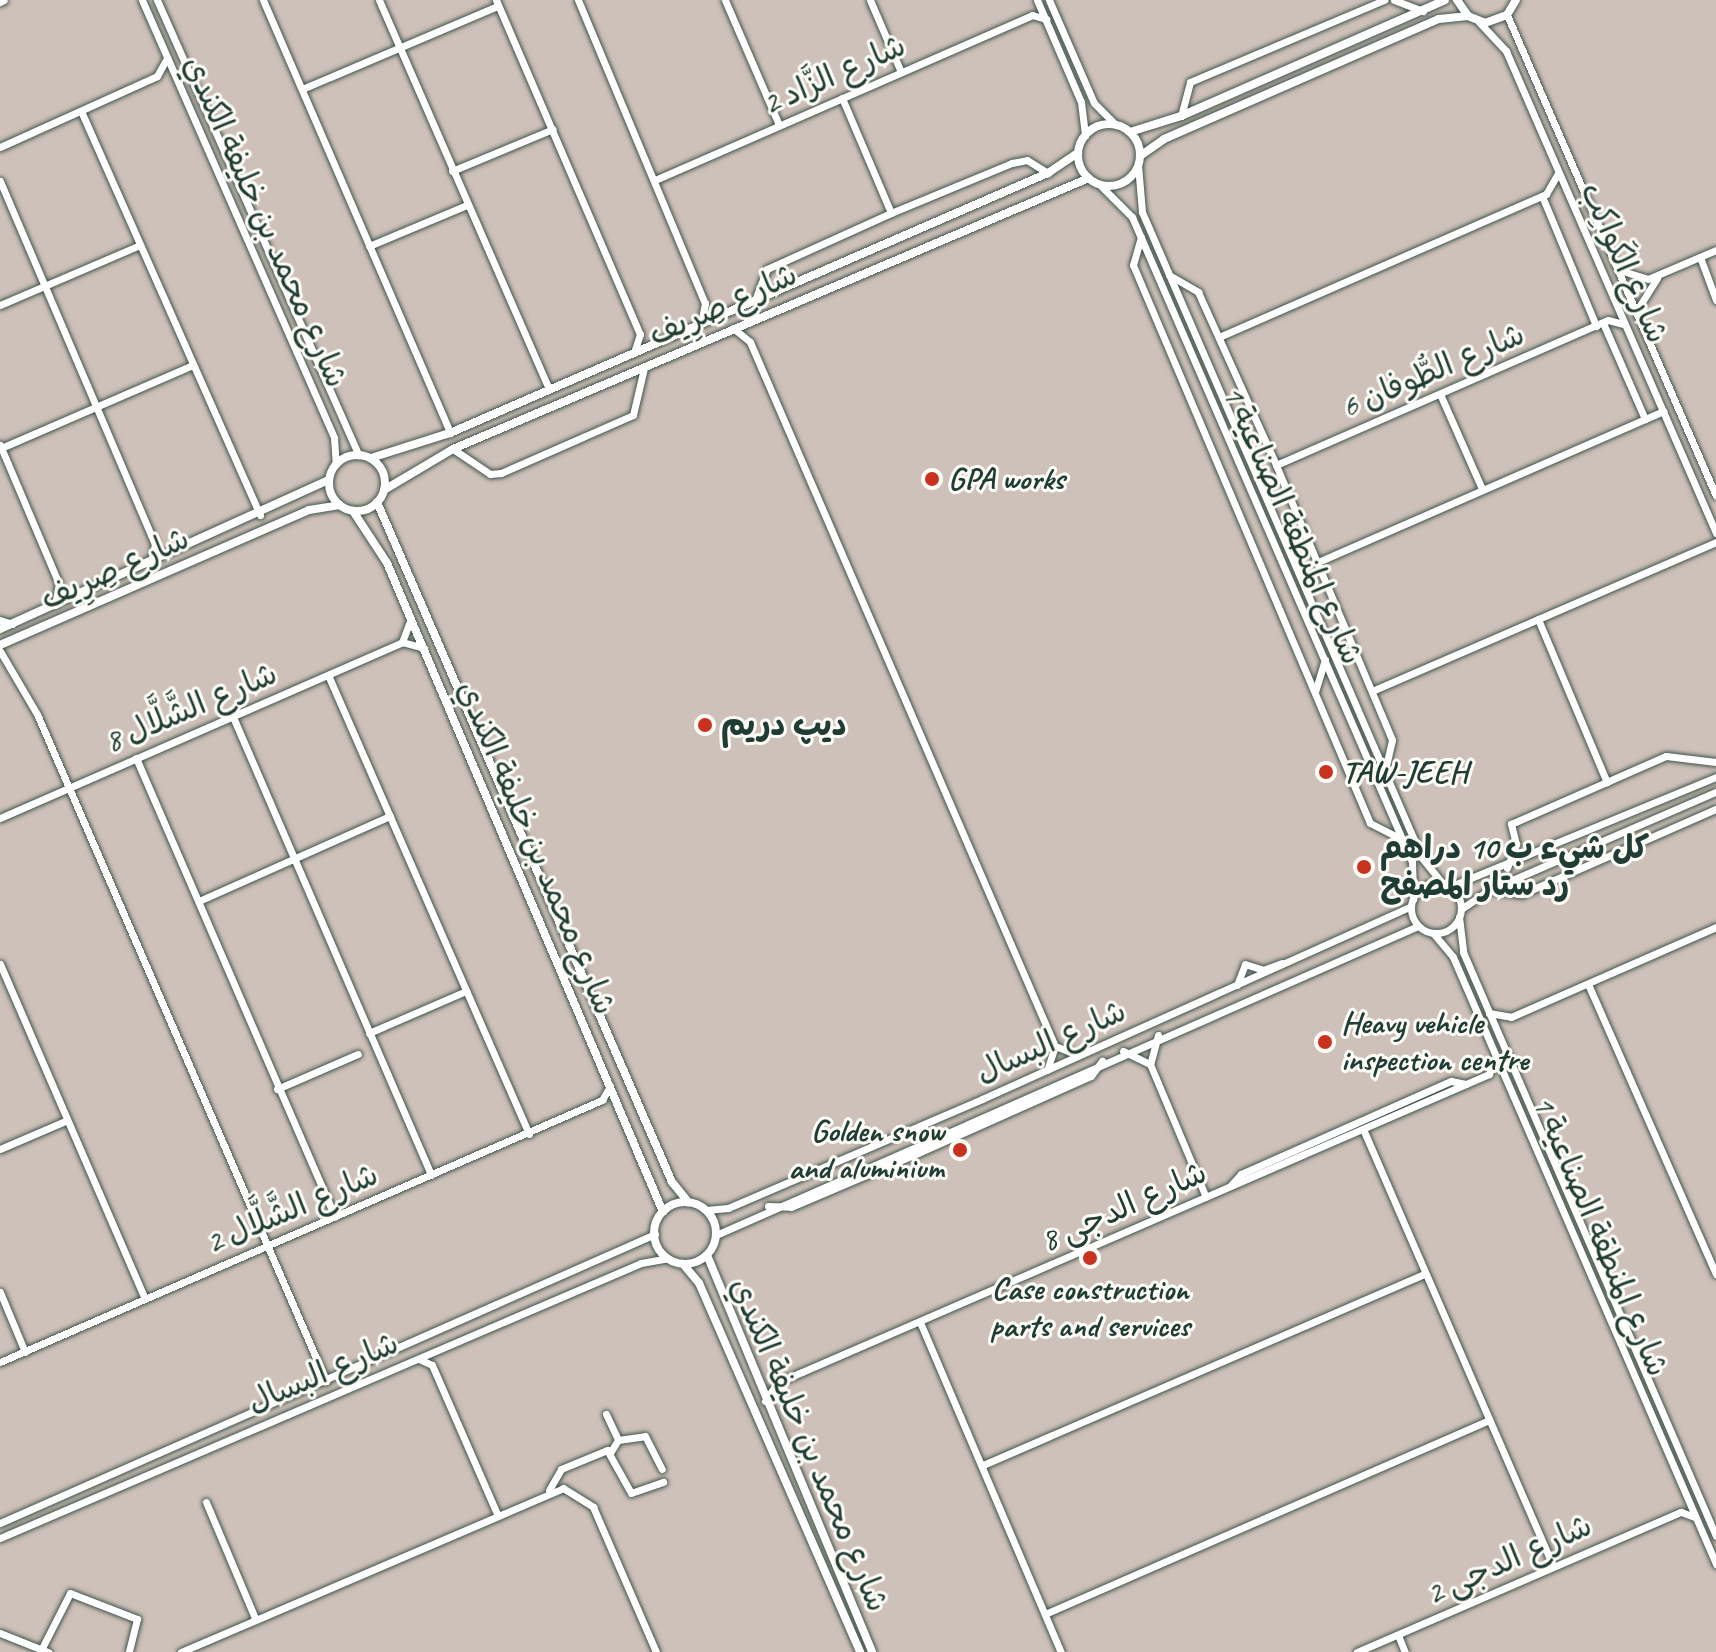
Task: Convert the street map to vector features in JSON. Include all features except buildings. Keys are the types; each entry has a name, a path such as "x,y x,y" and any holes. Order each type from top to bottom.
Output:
{"main road":[{"path":"1445,0 1181,116 1130,132 1116,125 1085,136 1078,153 1089,178 1099,184 1126,181 1139,161 1164,139 1439,19 1468,16"},
{"path":"1457,0 1468,16 1477,21 1507,15 1516,0"},
{"path":"1130,132 1139,161"},
{"name":"شارع صِرِيف","path":"371,458 450,433 1048,173 1078,153"},
{"name":"شارع صِرِيف","path":"384,490 453,449 1089,178"},
{"path":"359,455 371,458 383,472 384,490 377,502 353,511 340,505 329,480 336,464 359,455"},
{"name":"شارع صِرِيف","path":"0,629 260,515 329,480"},
{"name":"شارع محمد بن خليفة الكندي","path":"377,502 672,1182 688,1202"},
{"name":"شارع صِرِيف","path":"0,648 13,639 309,510 340,505"},
{"name":"شارع محمد بن خليفة الكندي","path":"353,511 378,543 611,1081 663,1212"},
{"path":"688,1202 706,1210 716,1235 707,1255 683,1264 668,1258 655,1234 663,1212 688,1202"},
{"name":"شارع محمد بن خليفة الكندي","path":"707,1255 754,1379 872,1652"},
{"name":"شارع محمد بن خليفة الكندي","path":"683,1264 699,1283 860,1652"}],"street":[{"name":"شارع محمد بن خليفة الكندي","path":"142,0 334,438 336,464"},
{"name":"شارع محمد بن خليفة الكندي","path":"157,0 359,455"},
{"path":"263,0 450,433"},
{"path":"379,0 549,390"},
{"path":"578,0 705,303 701,323"},
{"path":"725,0 779,125"},
{"path":"870,0 901,72"},
{"path":"1036,0 1032,15 1046,19"},
{"path":"1036,0 1081,102 1085,136"},
{"path":"1049,0 1094,103 1116,125"},
{"path":"1181,116 1190,82 1384,0"},
{"path":"1394,0 1423,11"},
{"path":"302,89 497,3 640,334 634,353"},
{"name":"شارع الزَّاد 2","path":"655,180 1032,15"},
{"name":"شارع الكَواكِب","path":"1507,15 1716,496"},
{"name":"شارع الكَواكِب","path":"1477,21 1502,43 1716,533"},
{"path":"0,147 157,76 167,58"},
{"path":"157,76 177,81"},
{"path":"842,98 891,213"},
{"path":"81,111 260,515"},
{"path":"452,171 553,129"},
{"path":"755,300 767,269 891,213 1012,163 1027,160 1048,173"},
{"name":"شارع المنطقة الصناعية 1","path":"1139,161 1137,198 1169,275 1422,858 1446,886"},
{"path":"1544,195 1558,172"},
{"path":"0,181 155,544 150,564"},
{"name":"شارع المنطقة الصناعية 1","path":"1099,184 1125,203 1141,237 1402,839 1414,871 1412,903"},
{"path":"1544,195 1645,419"},
{"path":"1219,337 1544,195 1570,199"},
{"path":"369,246 467,205"},
{"path":"1141,237 1133,265 1315,697 1372,827 1402,839"},
{"path":"0,305 140,245"},
{"path":"1636,313 1642,292 1659,277 1716,250"},
{"path":"1700,257 1716,300"},
{"path":"1617,268 1637,279 1659,277"},
{"path":"1169,275 1193,285 1276,465 1392,740 1385,771"},
{"path":"705,303 725,313"},
{"path":"1602,323 1616,305"},
{"path":"750,342 756,318"},
{"path":"1602,323 1624,324"},
{"name":"شارع الطُّوفان 6","path":"1276,465 1602,323"},
{"path":"733,328 750,342 1055,1046 1047,1070"},
{"path":"640,334 660,341"},
{"path":"55,605 59,584 1,447 193,365"},
{"path":"453,449 490,474 501,473 588,436 635,413 646,365"},
{"path":"1440,394 1482,489"},
{"path":"1318,562 1663,411"},
{"path":"1372,691 1716,542"},
{"path":"155,544 175,552"},
{"path":"59,584 78,595"},
{"path":"410,618 402,642 424,648"},
{"path":"1538,619 1607,782"},
{"path":"0,620 12,624"},
{"path":"12,661 13,639"},
{"name":"شارع الشَّلَّال 8","path":"0,818 402,642"},
{"path":"0,648 12,661 69,788 326,1381"},
{"path":"1315,697 1325,660"},
{"path":"328,675 529,1134"},
{"path":"233,717 431,1175"},
{"path":"1507,868 1516,844 1511,824 1680,753 1716,762"},
{"path":"136,758 335,1217"},
{"path":"1716,777 1507,868 1446,886 1427,885 1412,903 1418,926 1433,933 1489,890 1716,792"},
{"path":"1489,890 1522,894 1716,809"},
{"path":"199,901 390,816"},
{"path":"1446,886 1460,913"},
{"name":"شارع البسال","path":"706,1210 728,1208 1047,1070 1292,963 1412,903"},
{"name":"شارع المنطقة الصناعية 1","path":"1460,913 1463,952 1716,1534"},
{"name":"شارع البسال","path":"716,1235 768,1206 1158,1035 1418,926"},
{"path":"1489,1013 1511,1017 1716,927"},
{"name":"شارع المنطقة الصناعية 1","path":"1433,933 1448,947 1716,1564"},
{"path":"1232,989 1245,964 1263,970 1292,963"},
{"path":"0,964 65,1121 145,1299"},
{"path":"1588,984 1716,1274"},
{"path":"369,1033 466,991"},
{"path":"1499,1036 1511,1017"},
{"path":"1158,1035 1150,1064 1206,1197"},
{"path":"1055,1046 1080,1055"},
{"path":"1122,1051 1150,1064"},
{"path":"277,1089 358,1054"},
{"path":"1496,1056 1489,1074 1506,1080"},
{"name":"شارع الدجى 8","path":"777,1383 1489,1074"},
{"path":"611,1081 602,1100 622,1107"},
{"path":"1230,1187 1241,1174 1451,1081 1466,1084"},
{"name":"شارع الشَّلَّال 2","path":"0,1362 602,1100"},
{"path":"0,1149 65,1121"},
{"path":"1363,1129 1553,1566"},
{"name":"شارع البسال","path":"0,1523 655,1234"},
{"name":"شارع البسال","path":"0,1538 438,1350 668,1258"},
{"path":"983,1465 1425,1274"},
{"path":"0,1292 25,1352"},
{"path":"920,1322 1061,1652"},
{"path":"432,1365 438,1350"},
{"path":"417,1359 432,1365 497,1514"},
{"path":"754,1379 777,1383 765,1404"},
{"path":"606,1414 618,1440"},
{"path":"1045,1614 1489,1420"},
{"path":"549,1490 555,1476 611,1451 618,1440 645,1436 662,1469"},
{"path":"611,1451 631,1493 663,1482"},
{"path":"555,1476 563,1488 593,1507 656,1652"},
{"path":"181,1652 549,1490 563,1488"},
{"path":"1685,1493 1681,1512 1695,1517"},
{"path":"206,1502 255,1618"},
{"name":"شارع الدجى 2","path":"1357,1652 1681,1512"},
{"path":"0,1633 43,1651 70,1593 137,1619 129,1652"},
{"path":"1398,1635 1405,1652"}],"shaded area":[{"path":"0,0 1716,0 1716,1652 0,1652"}],"place":[{"name":"GPA works","path":"932,479"},
{"name":"دیپ دریم","path":"705,725"},
{"name":"TAW-JEEH","path":"1326,772"},
{"name":"كل شيء ب 10 دراهم رد ستار المصفح","path":"1364,867"},
{"name":"Heavy vehicle inspection centre","path":"1325,1042"},
{"name":"Golden snow and aluminium","path":"960,1150"},
{"name":"Case construction parts and services","path":"1090,1258"}]}
